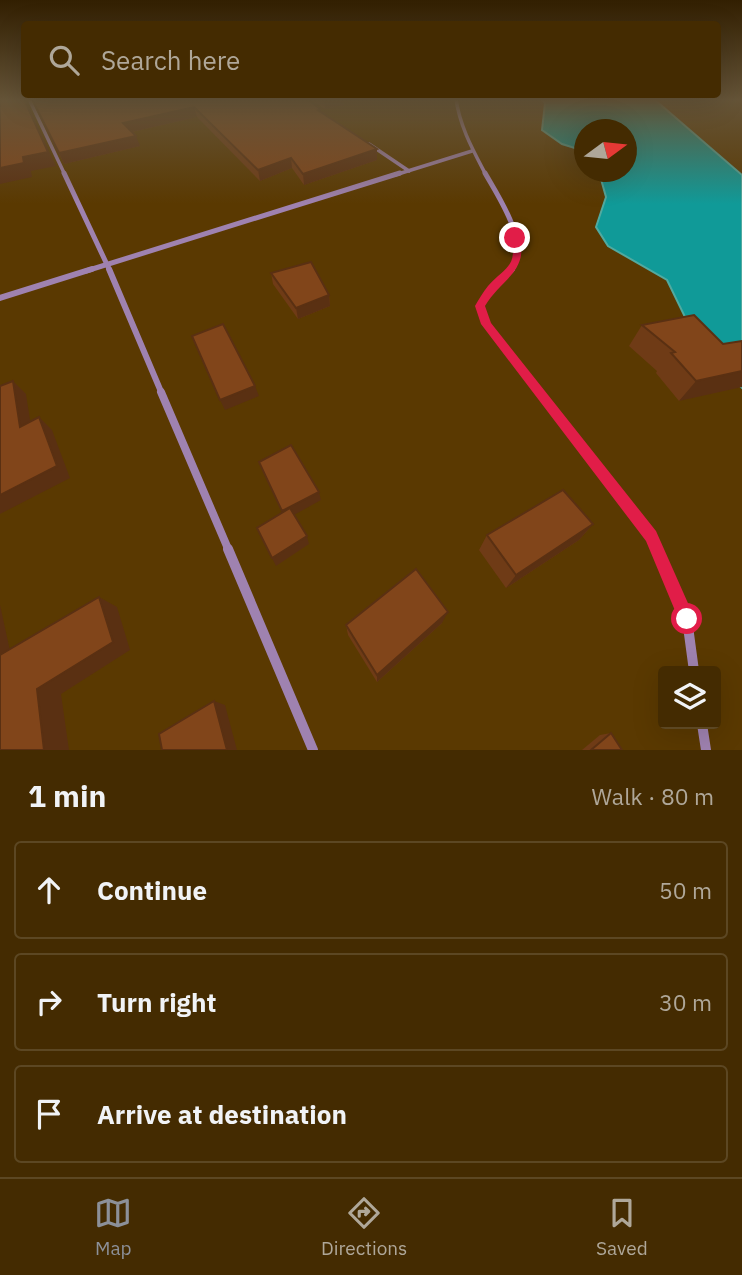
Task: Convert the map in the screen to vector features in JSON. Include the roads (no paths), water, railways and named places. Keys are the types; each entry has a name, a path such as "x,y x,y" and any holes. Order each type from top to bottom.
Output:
{"street":[{"path":"46,134 107,264 313,750"},
{"path":"467,134 519,251 515,266 490,289 480,306 486,324 651,536 687,619 693,666"},
{"path":"364,141 409,171"},
{"path":"0,299 472,150"},
{"path":"703,729 706,750"}],"water":[{"path":"548,134 574,134 574,148 562,144"},
{"path":"637,134 695,134 742,175 742,388 702,352 667,280 608,246 596,227 606,197 602,182 637,182"}]}
